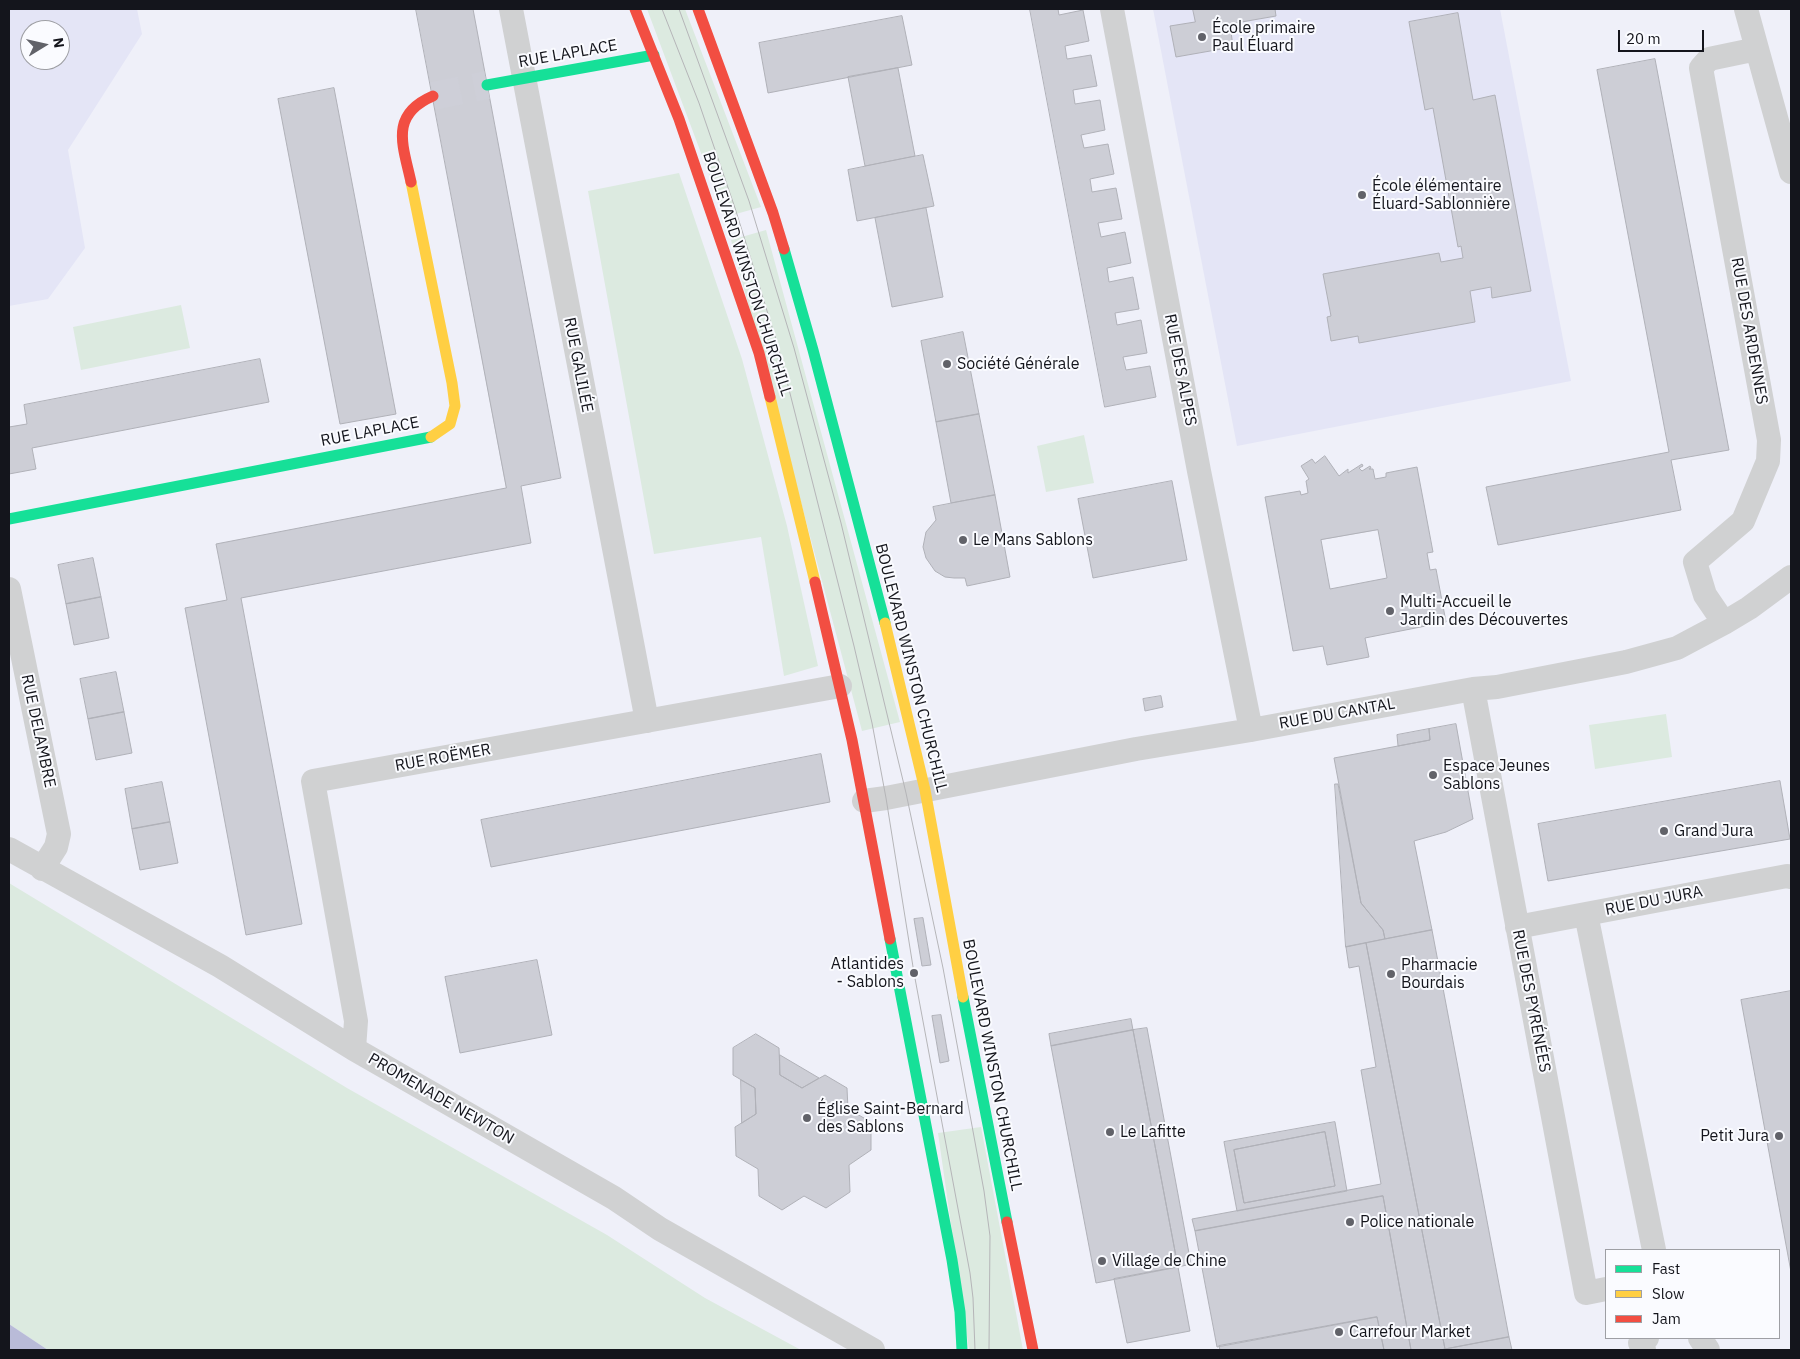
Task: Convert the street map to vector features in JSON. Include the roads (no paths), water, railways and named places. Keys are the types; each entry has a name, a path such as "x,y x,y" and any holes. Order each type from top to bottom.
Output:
{"street":[{"name":"RUE GALILÉE","path":"511,9 647,721"},
{"name":"BOULEVARD WINSTON CHURCHILL","path":"635,9 680,119 759,353 791,478 840,686 864,801 952,1260 960,1312 962,1350"},
{"name":"BOULEVARD WINSTON CHURCHILL","path":"698,9 773,213 854,504 895,663 925,790 968,1032 1032,1350"},
{"name":"RUE DES ALPES","path":"1112,9 1251,730"},
{"path":"1746,9 1791,172"},
{"name":"RUE DES ARDENNES","path":"1724,623 1705,594 1695,562 1743,521 1768,461 1769,440 1701,68 1709,59 1757,49"},
{"name":"RUE LAPLACE","path":"487,85 654,55"},
{"name":"RUE LAPLACE","path":"9,519 434,436 450,424 455,406 452,384 401,136 406,117 414,103 433,96"},
{"name":"RUE DU CANTAL","path":"864,801 1136,749 1473,689 1497,687 1626,662 1676,648 1749,608 1791,577"},
{"name":"RUE DELAMBRE","path":"9,589 59,834 56,847 42,869"},
{"name":"RUE ROËMER","path":"354,1049 356,1021 313,781 840,686"},
{"name":"RUE DES PYRÉNÉES","path":"1473,689 1586,1293 1605,1289"},
{"name":"PROMENADE NEWTON","path":"9,849 220,966 354,1049 614,1198 660,1228 873,1350"},
{"name":"RUE DU JURA","path":"1517,928 1787,876 1791,877"},
{"path":"1586,914 1654,1249"},
{"path":"1644,1350 1640,1343 1646,1339"},
{"path":"1701,1339 1708,1350"}],"water":[{"path":"9,1324 48,1350 9,1350"}],"tunnel":[{"path":"433,96 487,85"}],"tram line":[{"path":"662,9 699,103 735,208 778,346 872,723 914,973 970,1273 975,1350"},
{"path":"679,9 749,201 794,348 841,523 906,793 943,968 984,1191 990,1236 989,1350"}],"place":[{"name":"École primaire Paul Éluard","path":"1202,37"},
{"name":"École élémentaire Éluard-Sablonnière","path":"1362,195"},
{"name":"Société Générale","path":"947,364"},
{"name":"Le Mans Sablons","path":"963,540"},
{"name":"Multi-Accueil le Jardin des Découvertes","path":"1390,611"},
{"name":"Espace Jeunes Sablons","path":"1433,775"},
{"name":"Grand Jura","path":"1664,831"},
{"name":"Atlantides - Sablons","path":"914,973"},
{"name":"Pharmacie Bourdais","path":"1391,974"},
{"name":"Église Saint-Bernard des Sablons","path":"807,1118"},
{"name":"Le Lafitte","path":"1110,1132"},
{"name":"Petit Jura","path":"1779,1136"},
{"name":"Police nationale","path":"1350,1222"},
{"name":"Village de Chine","path":"1102,1261"},
{"name":"Carrefour Market","path":"1339,1332"}]}
